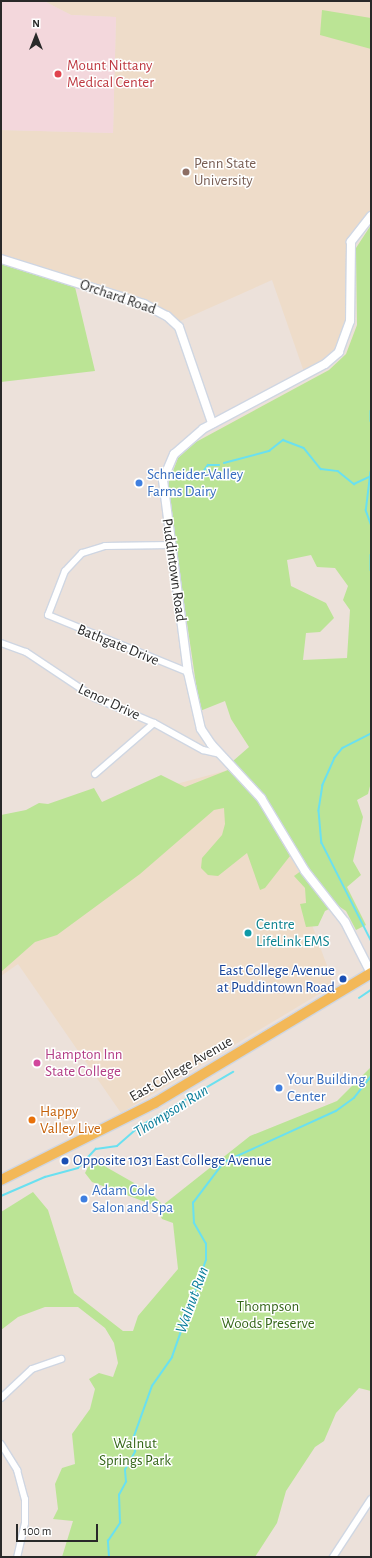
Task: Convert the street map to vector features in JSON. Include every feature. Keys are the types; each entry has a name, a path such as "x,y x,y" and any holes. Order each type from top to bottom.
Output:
{"main road":[{"name":"East College Avenue","path":"1,1180 155,1102 371,973"}],"street":[{"name":"Puddintown Road","path":"371,216 351,242 350,321 339,352 320,367 212,423 180,448 165,468 164,496 188,672 201,729 221,754 265,803 304,871 345,922 371,973"},
{"name":"Orchard Road","path":"1,259 144,304 167,316 179,328 212,423"},
{"name":"Bathgate Drive","path":"170,545 105,546 82,553 64,570 48,615 188,672"},
{"name":"Lenor Drive","path":"1,643 26,652 96,698 154,722 204,750 221,754"},
{"path":"94,774 154,722"},
{"path":"1,1398 32,1369 61,1359"},
{"path":"1,1444 16,1470 25,1500 25,1523 17,1557"},
{"path":"333,1557 371,1499"}],"shaded area":[{"name":"Mount Nittany Medical Center","path":"1,1 44,1 71,15 116,17 113,133 1,130"},
{"name":"Penn State University","path":"44,1 371,1 371,211 348,244 348,320 337,351 304,372 272,280 178,322 132,296 1,254 1,130 113,133 116,17 71,15"},
{"path":"232,769 246,783 306,876 307,911 334,985 121,1113 18,964 1,976 1,822 102,804"}],"green space":[{"path":"322,10 371,18 371,49 320,35"},
{"path":"371,225 371,782 368,794 357,800 363,817 353,861 361,875 347,887 366,925 356,930 346,911 337,905 325,911 318,926 306,927 300,904 306,903 305,888 294,876 305,868 298,851 270,804 233,761 249,747 231,719 225,701 200,711 167,487 178,458 196,442 329,370 346,354 357,325 356,248","holes":["311,555 317,567 335,568 348,586 343,600 350,610 347,658 303,660 306,633 320,632 334,618 326,603 291,586 287,560"]},
{"path":"1,261 77,278 75,287 95,371 1,382"},
{"path":"228,770 254,795 290,856 265,888 260,890 247,853 218,876 208,875 201,868 202,858 222,835 225,824 224,808 214,810 140,874 57,935 35,942 1,972 1,815 26,810 39,803 48,804 94,788 102,802 161,775 185,787"},
{"name":"Thompson Woods Preserve","path":"371,1067 371,1391 359,1388 336,1413 324,1441 315,1447 286,1491 277,1523 255,1557 62,1557 73,1521 53,1519 58,1509 55,1484 62,1468 75,1464 72,1434 90,1409 95,1389 89,1379 99,1373 113,1377 118,1363 114,1343 105,1328 78,1307 45,1307 18,1317 1,1330 1,1212 33,1192 48,1210 74,1293 123,1331 133,1331 138,1316 178,1269 173,1223 162,1219 156,1206 92,1182 85,1173 88,1167 99,1163 150,1192 163,1205 250,1136 337,1101"}],"waterway":[{"path":"371,411 371,421"},
{"path":"224,463 269,451 283,440 304,448 321,469 338,471 354,484 369,477"},
{"path":"168,475 193,478 201,475 208,465 219,465"},
{"name":"Thompson Run","path":"371,472 366,510 371,524"},
{"name":"Thompson Run","path":"371,555 371,570"},
{"name":"Thompson Run","path":"371,734 343,748 335,758 323,785 319,811 322,843 371,940"},
{"path":"359,998 371,990"},
{"name":"Thompson Run","path":"1,1196 45,1177 78,1168 96,1149 117,1146 139,1127 233,1072"},
{"name":"Walnut Run","path":"109,1557 108,1541 120,1523 119,1495 126,1482 125,1470 135,1452 133,1439 152,1386 172,1357 206,1260 206,1244 194,1223 193,1203 224,1162 336,1111 354,1098 371,1076"}],"place":[{"name":"Mount Nittany Medical Center","path":"58,74"},
{"name":"Penn State University","path":"186,172"},
{"name":"Schneider-Valley Farms Dairy","path":"139,483"},
{"name":"Centre LifeLink EMS","path":"248,933"},
{"name":"East College Avenue at Puddintown Road","path":"343,979"},
{"name":"Hampton Inn State College","path":"37,1063"},
{"name":"Your Building Center","path":"279,1088"},
{"name":"Happy Valley Live","path":"32,1120"},
{"name":"Opposite 1031 East College Avenue","path":"65,1161"},
{"name":"Adam Cole Salon and Spa","path":"84,1199"}],"park label":[{"name":"Walnut Springs Park","path":"135,1452"}]}
